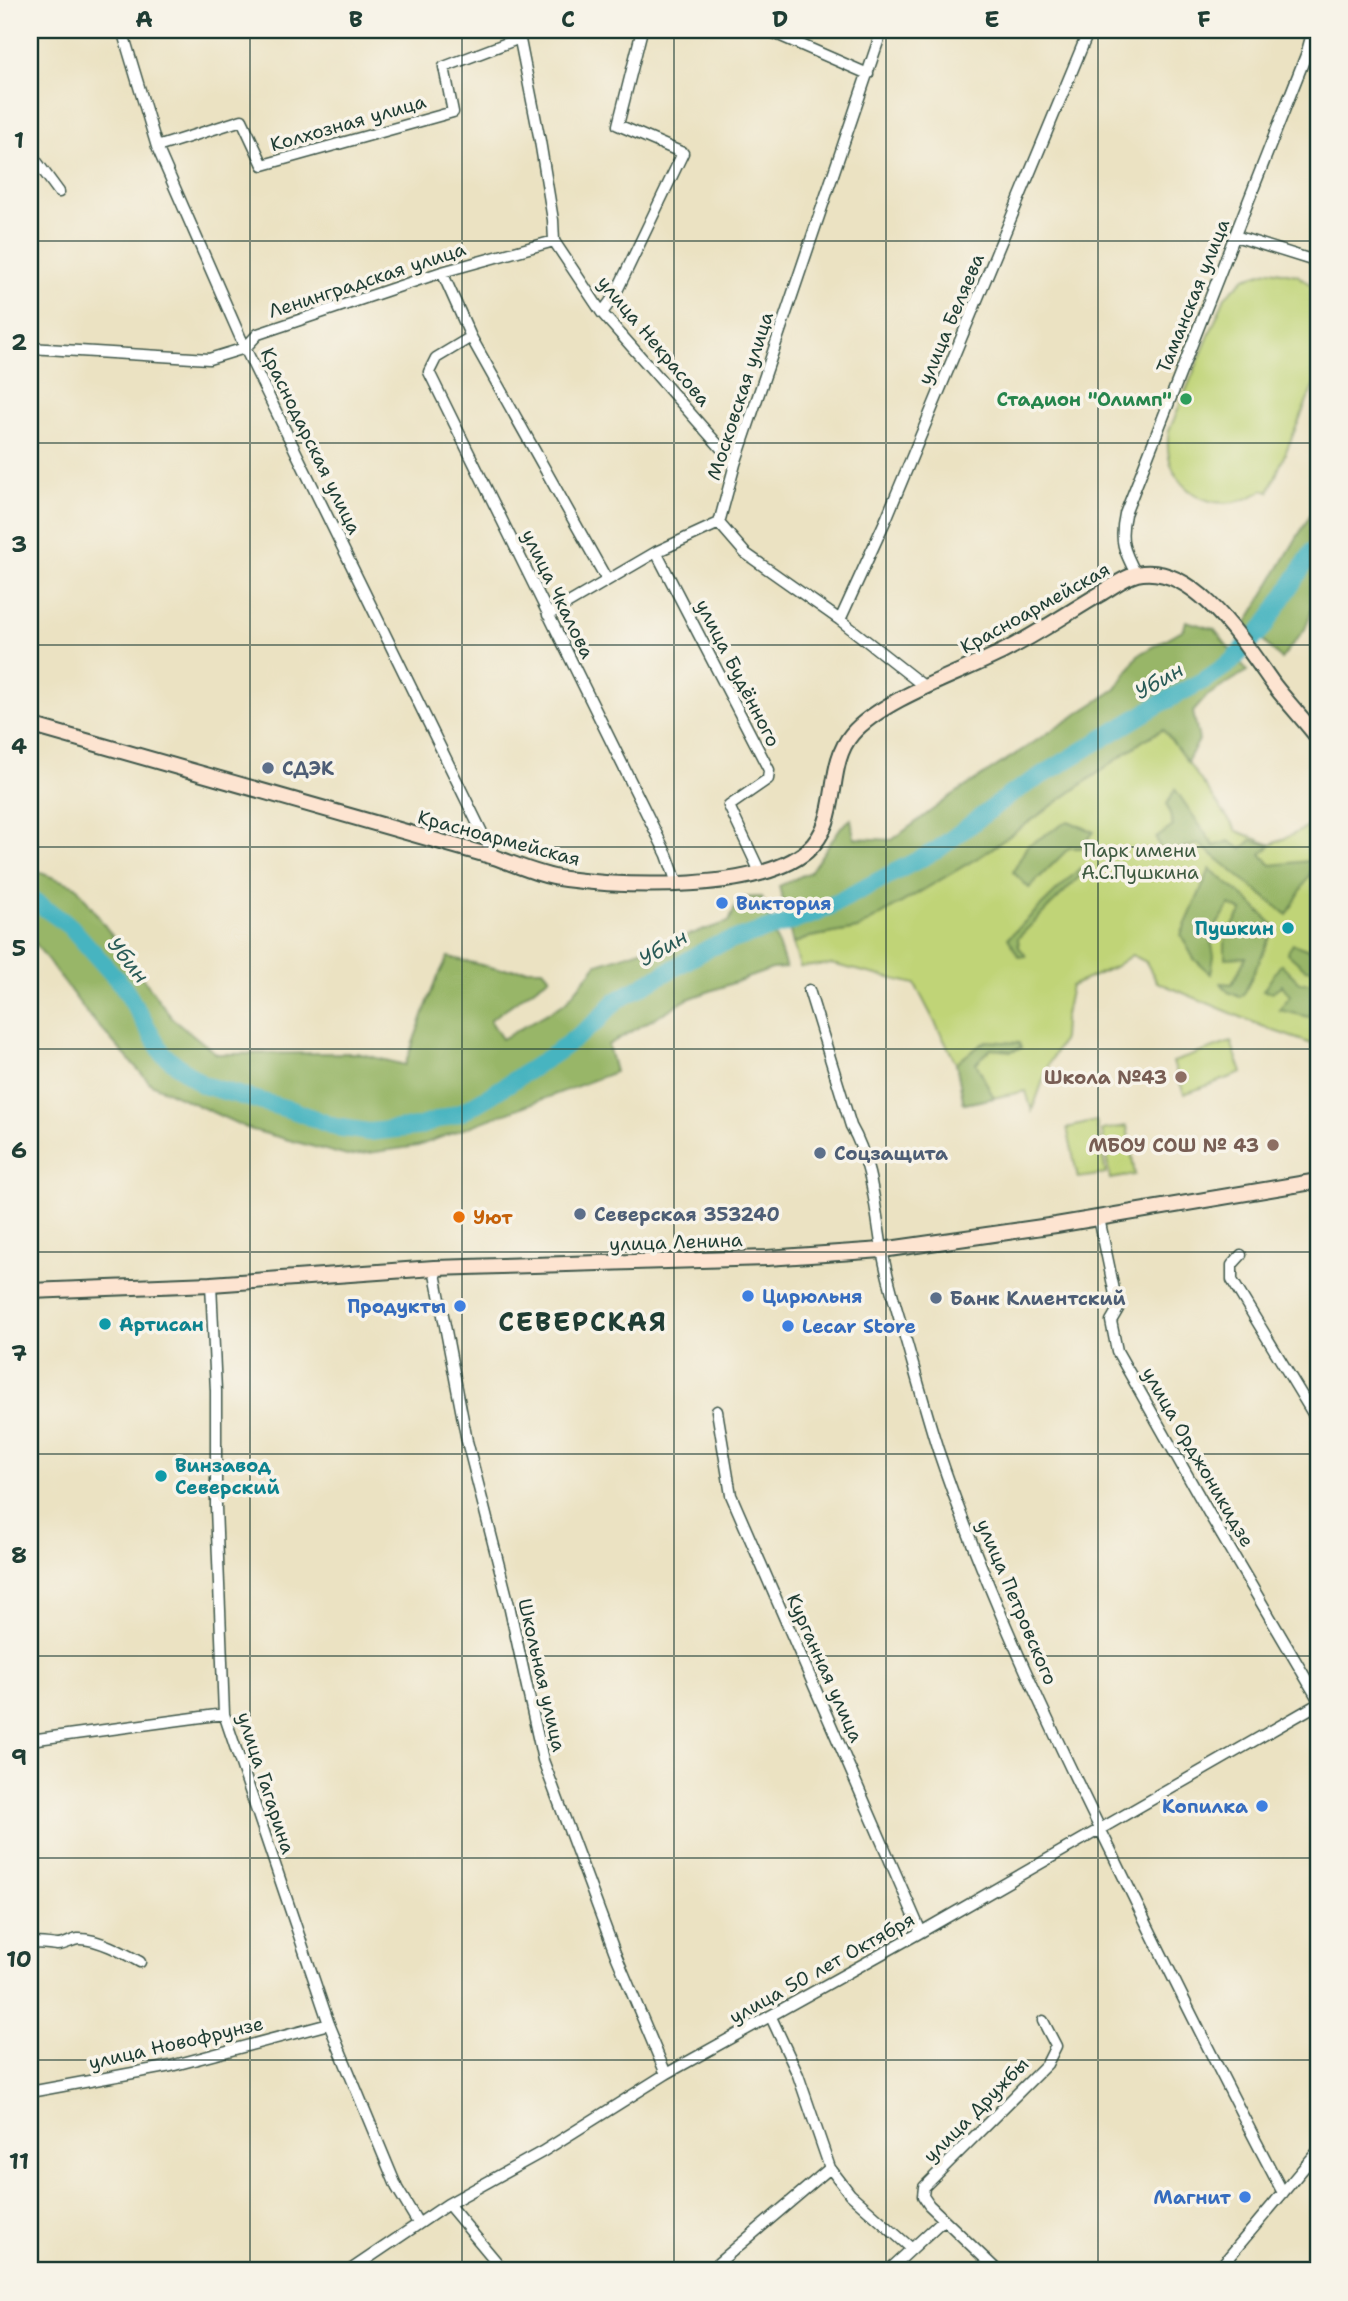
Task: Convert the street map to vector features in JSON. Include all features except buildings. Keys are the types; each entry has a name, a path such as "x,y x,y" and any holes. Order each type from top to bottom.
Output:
{"street":[{"name":"Краснодарская улица","path":"122,30 157,147 246,348 494,857"},
{"path":"602,313 615,295 683,153 618,125 642,30"},
{"path":"767,30 868,74"},
{"name":"Московская улица","path":"719,523 735,464 883,30"},
{"name":"улица Беляева","path":"840,620 887,517 1089,30"},
{"name":"Таманская улица","path":"1136,574 1123,548 1121,532 1125,514 1306,55 1313,30"},
{"name":"Колхозная улица","path":"157,147 242,120 263,165 453,112 444,66 519,34"},
{"name":"улица Некрасова","path":"519,34 540,141 554,241 602,313 735,464"},
{"path":"30,158 34,158 59,192"},
{"path":"1235,236 1318,262"},
{"name":"Ленинградская улица","path":"30,348 209,359 246,348 258,334 442,272 554,241"},
{"path":"442,272 471,337 607,580"},
{"name":"улица Чкалова","path":"471,337 436,358 429,372 667,855 677,883"},
{"path":"548,615 656,552 719,523 745,553 840,620 925,687"},
{"name":"улица Будённого","path":"656,552 769,770 768,779 729,806 760,872"},
{"path":"1136,574 1168,576 1194,590 1223,616 1318,738"},
{"name":"Красноармейская","path":"30,725 494,857 562,879 637,885 742,877 779,867 808,850 824,830 842,752 850,737 866,719 925,687 1006,650 1136,574"},
{"name":"улица Петровского","path":"809,990 851,1126 859,1140 879,1218 882,1250 897,1311 938,1450 990,1589 1100,1830 1208,2049 1283,2193"},
{"name":"улица Ленина","path":"30,1291 211,1284 433,1268 767,1258 882,1250 1099,1218 1318,1181"},
{"name":"улица Орджоникидзе","path":"1099,1218 1118,1309 1111,1321 1117,1351 1318,1699"},
{"path":"1241,1255 1233,1265 1233,1280 1318,1422"},
{"name":"Школьная улица","path":"433,1268 467,1441 509,1605 543,1760 615,1953 666,2074"},
{"name":"улица Гагарина","path":"211,1284 224,1714 328,2024 397,2188 418,2223"},
{"name":"Курганная улица","path":"717,1411 731,1495 922,1933"},
{"name":"улица 50 лет Октября","path":"349,2271 448,2204 542,2152 666,2074 922,1933 1318,1704"},
{"path":"30,1740 224,1714"},
{"path":"30,1944 44,1941 54,1945 66,1944 77,1939 121,1951 140,1962"},
{"path":"771,2017 797,2075 830,2168 850,2194 912,2249"},
{"name":"улица Дружбы","path":"998,2271 943,2220 923,2196 924,2188 1047,2064 1056,2046 1043,2021"},
{"name":"улица Новофрунзе","path":"30,2092 171,2066 328,2024"},
{"path":"1217,2271 1318,2151"},
{"path":"713,2270 830,2168"},
{"path":"448,2204 504,2271"},
{"path":"888,2271 943,2220"}],"green space":[{"path":"1271,270 1297,275 1318,289 1318,375 1269,492 1263,490 1245,499 1227,503 1210,501 1195,494 1182,483 1173,469 1168,451 1169,431 1225,297 1245,278"},
{"path":"1318,502 1318,593 1305,629 1281,659 1246,624"},
{"path":"1186,621 1214,629 1247,671 1207,696 1193,712 1199,740 1187,762 1163,729 984,854 857,929 810,937 793,944 779,886 810,872 841,827 851,819 854,838 892,840 951,796 1116,689 1138,655 1184,629"},
{"name":"Парк имени А.С.Пушкина","path":"1164,729 1237,831 1271,845 1318,822 1318,1046 1274,1031 1157,982 1146,962 1132,955 1114,967 1071,986 1063,1039 1049,1064 1032,1111 1026,1091 964,1104 956,1063 915,984 831,964 800,967 793,944 810,937 857,929 984,854 1144,740"},
{"path":"1175,789 1214,846 1229,841 1242,849 1251,840 1271,845 1261,854 1271,865 1318,860 1287,915 1199,844 1162,853 1156,838 1173,826 1167,804"},
{"path":"1068,821 1094,832 1081,848 1069,848 1029,888 1013,872 1027,846"},
{"path":"1080,868 1080,876 1018,938 1019,947 1026,956 1019,957 1008,938"},
{"path":"30,869 76,886 172,1018 217,1054 357,1053 405,1065 434,985 448,957 498,969 543,969 550,977 490,1020 502,1039 565,1003 597,964 729,922 739,898 762,897 786,968 772,969 688,999 608,1045 615,1072 418,1146 347,1156 249,1129 151,1084 87,1013 35,943 30,941"},
{"path":"1210,869 1275,927 1245,992 1240,997 1228,992 1221,983 1232,984 1246,957 1225,958 1225,937 1242,911 1230,905 1210,935 1214,956 1211,974 1194,959 1181,935"},
{"path":"1318,943 1318,970 1305,969 1287,953 1293,944 1309,950"},
{"path":"1281,964 1300,983 1318,983 1318,1010 1309,1017 1279,1010 1290,996 1282,985 1272,992 1263,991"},
{"path":"986,1041 1019,1043 1021,1048 1011,1051 991,1049 976,1063 994,1098 964,1104 956,1063"},
{"path":"1231,1042 1242,1073 1184,1094 1173,1062"},
{"path":"1096,1121 1106,1174 1078,1178 1067,1128"},
{"path":"1127,1126 1135,1175 1110,1179 1102,1130"}],"waterway":[{"name":"Убин","path":"30,898 70,926 123,986 163,1054 203,1085 295,1111 335,1127 369,1132 417,1127 462,1112 491,1095 557,1052 595,1023 616,1001 711,947 815,914 937,850 1011,794 1158,705 1208,678 1231,662 1265,626 1318,547"}],"place":[{"name":"Стадион \"Олимп\"","path":"1186,399"},
{"name":"СДЭК","path":"268,768"},
{"name":"Виктория","path":"722,903"},
{"name":"Пушкин","path":"1288,928"},
{"name":"Школа №43","path":"1181,1077"},
{"name":"МБОУ СОШ № 43","path":"1273,1145"},
{"name":"Соцзащита","path":"820,1153"},
{"name":"Северская 353240","path":"580,1214"},
{"name":"Уют","path":"459,1217"},
{"name":"Цирюльня","path":"748,1296"},
{"name":"Банк Клиентский","path":"936,1298"},
{"name":"Продукты","path":"460,1306"},
{"name":"Артисан","path":"105,1324"},
{"name":"Lecar Store","path":"788,1326"},
{"name":"Винзавод Северский","path":"161,1476"},
{"name":"Копилка","path":"1262,1806"},
{"name":"Магнит","path":"1245,2197"}],"district":[{"name":"СЕВЕРСКАЯ","path":"583,1321"}]}
